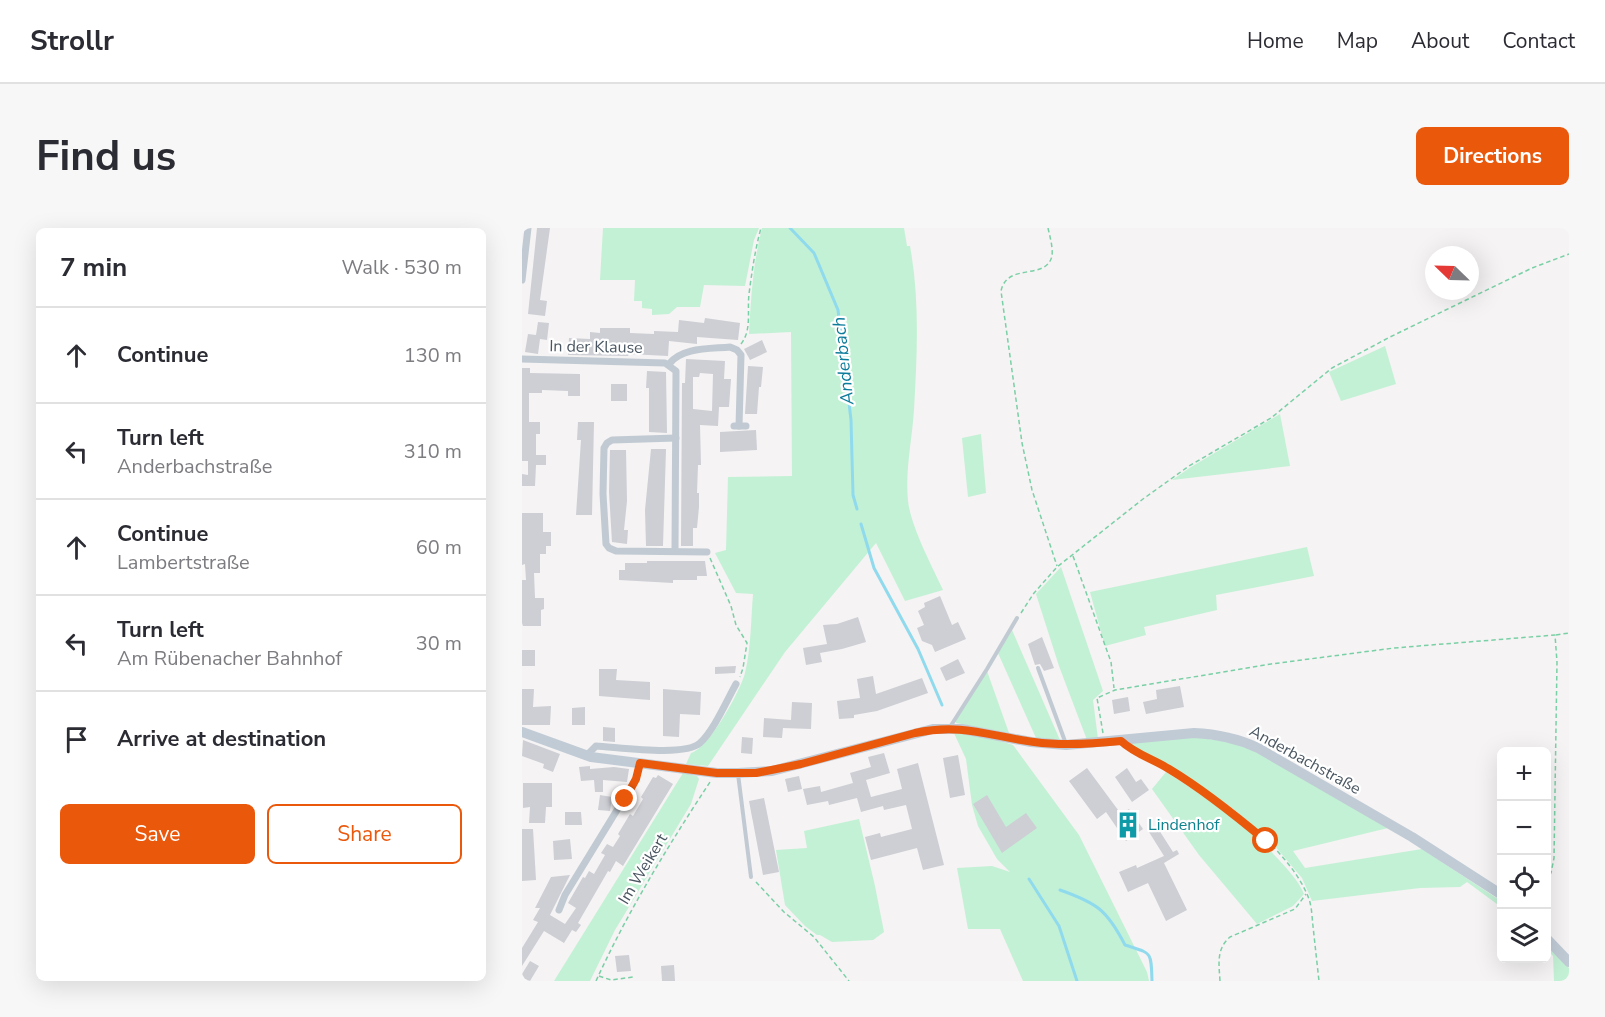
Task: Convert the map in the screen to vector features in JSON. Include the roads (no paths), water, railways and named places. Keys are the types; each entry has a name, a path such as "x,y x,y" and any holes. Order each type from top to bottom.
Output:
{"main road":[{"name":"Anderbachstraße","path":"522,732 586,756 717,773 772,771 915,733 949,728 987,732 1031,742 1066,745 1212,733 1236,738 1268,754 1412,837 1497,892"},
{"path":"1551,943 1569,962"}],"street":[{"path":"522,280 528,228"},
{"path":"675,551 676,371 669,364 673,359 686,352 730,347 737,350 741,355 740,426"},
{"name":"In der Klause","path":"522,359 669,364"},
{"path":"676,438 612,440 607,443 604,448 603,494 606,544 609,549 616,551 707,552"},
{"path":"586,756 596,746 691,749 708,734 736,684"},
{"path":"559,910 565,895 636,779 640,763"}],"lane":[{"path":"949,728 1017,618"},
{"path":"1038,668 1066,745"},
{"path":"738,773 751,877"}],"waterway":[{"name":"Anderbach","path":"790,228 814,253 838,310 851,420 853,495 857,509"},
{"name":"Anderbach","path":"861,524 874,568 918,649 942,705"},
{"path":"1029,879 1059,926 1077,981"},
{"name":"Anderbach","path":"1060,890 1100,909 1112,923 1125,945 1145,952 1150,958 1152,981"}],"place":[{"name":"Lindenhof","path":"1128,825"}]}
